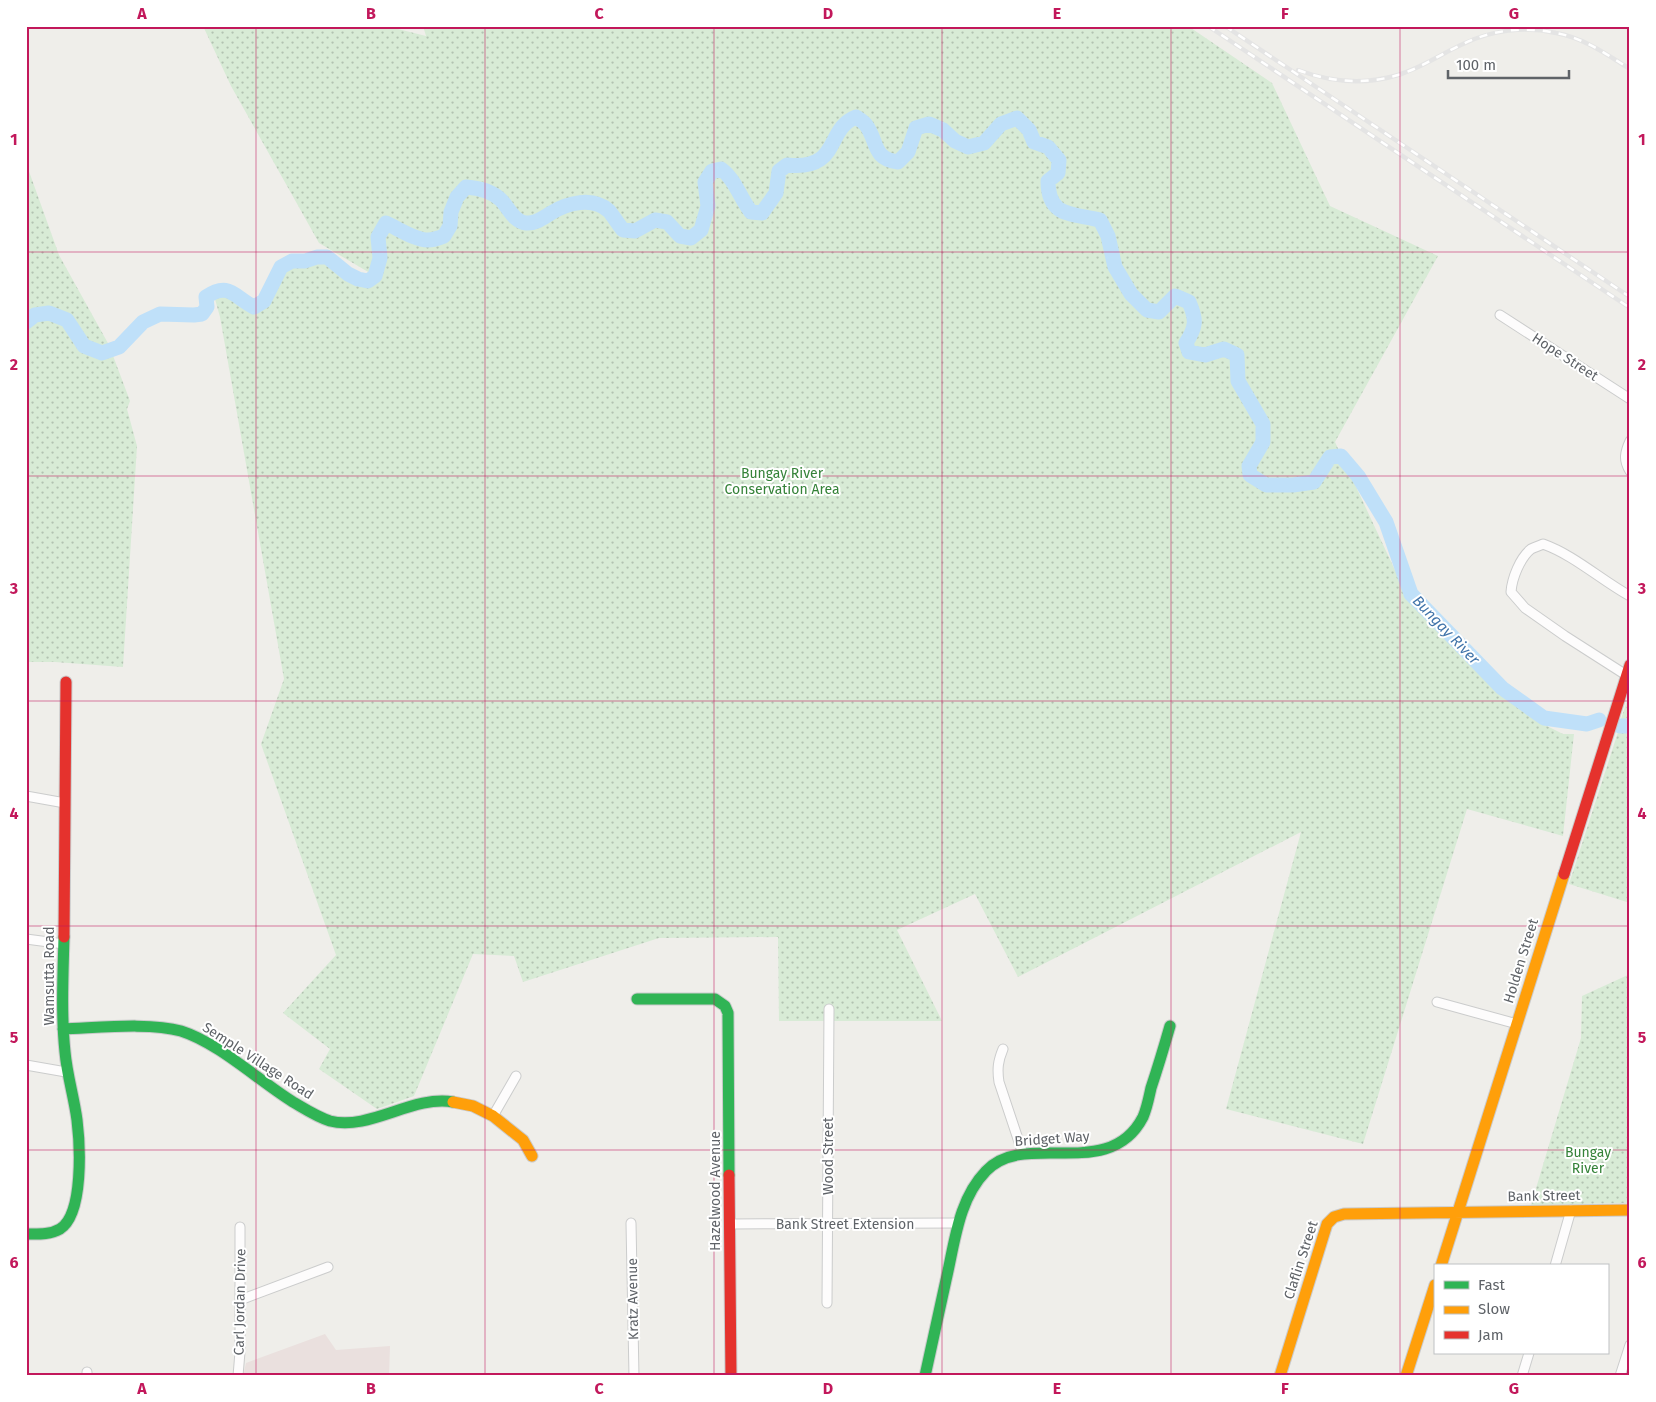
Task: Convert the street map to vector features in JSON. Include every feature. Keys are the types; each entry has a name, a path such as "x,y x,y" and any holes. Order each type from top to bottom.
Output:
{"street":[{"name":"Hope Street","path":"1500,315 1630,399"},
{"path":"1630,441 1625,454 1630,471"},
{"path":"1628,670 1565,636 1525,608 1511,592 1511,583 1524,556 1532,548 1542,544 1551,547 1582,565 1630,596"},
{"name":"Holden Street","path":"1442,1264 1628,670"},
{"name":"Wamsutta Road","path":"26,1234 46,1235 55,1233 61,1230 67,1223 72,1214 79,1153 76,1108 66,1072 63,1029 66,682"},
{"path":"26,796 65,803"},
{"path":"26,939 64,944"},
{"name":"Hazelwood Avenue","path":"637,999 708,998 725,1006 728,1018 730,1376"},
{"path":"1437,1002 1517,1024"},
{"name":"Wood Street","path":"827,1303 829,1009"},
{"name":"Bridget Way","path":"925,1376 959,1223 974,1184 984,1172 996,1163 1011,1157 1039,1152 1080,1153 1094,1151 1111,1147 1126,1137 1136,1128 1143,1116 1170,1026"},
{"name":"Semple Village Road","path":"63,1029 149,1027 180,1030 206,1042 309,1112 331,1121 351,1122 383,1115 420,1103 446,1101 473,1106 493,1116 523,1140 532,1156"},
{"path":"1003,1049 997,1069 999,1082 1023,1154"},
{"path":"26,1065 66,1072"},
{"path":"493,1116 516,1076"},
{"path":"1556,1264 1570,1210"},
{"name":"Bank Street","path":"1458,1212 1630,1210"},
{"name":"Claflin Street","path":"1280,1376 1330,1219 1344,1214 1458,1212"},
{"name":"Kratz Avenue","path":"631,1223 634,1376"},
{"name":"Bank Street Extension","path":"730,1224 959,1223"},
{"name":"Carl Jordan Drive","path":"238,1376 240,1352 240,1227"},
{"path":"240,1300 328,1267"},
{"path":"1406,1376 1434,1288"},
{"path":"1620,1376 1630,1345"},
{"path":"1522,1376 1529,1354"}],"shaded area":[{"path":"325,1334 336,1350 390,1346 389,1376 243,1376 246,1363"}],"green space":[{"name":"Bungay River Conservation Area","path":"203,26 386,26 426,36 423,26 1188,26 1272,83 1330,206 1438,256 1335,442 1401,583 1535,720 1563,734 1574,734 1563,836 1467,809 1363,1144 1226,1109 1301,832 1018,977 975,894 897,930 942,1021 779,1021 778,937 659,938 523,982 514,956 473,954 414,1096 377,1109 319,1069 330,1049 283,1013 336,955 261,744 284,679 220,317 213,292 230,292 254,307 264,300 281,267 292,261 305,261 317,257 327,257 348,274 358,279 368,281 375,276 319,243 231,86"},
{"path":"26,163 59,255 109,345 130,401 127,409 137,446 123,667 26,662"},
{"path":"1630,692 1630,720 1621,719"},
{"path":"1620,726 1630,726 1630,903 1569,884"},
{"name":"Bungay River","path":"1630,974 1630,1203 1531,1205 1581,1038 1582,996"}],"waterway":[{"name":"Bungay River","path":"26,322 35,315 49,313 67,320 84,346 102,353 119,347 143,322 160,314 202,314 207,307 206,297 220,290 231,292 254,307 264,301 281,267 292,261 327,257 348,274 368,281 375,276 380,258 378,237 386,223 423,240 432,240 444,236 450,226 451,212 457,197 466,187 494,194 518,220 526,223 540,220 565,206 588,202 603,206 623,230 635,231 655,220 667,222 680,236 691,238 701,230 708,206 705,182 712,171 721,169 726,173 751,212 762,213 776,193 779,171 787,165 804,165 816,162 824,156 846,123 856,117 866,125 880,153 884,157 898,162 908,152 916,128 929,124 943,130 955,141 968,147 984,143 1001,124 1017,118 1029,130 1034,142 1048,147 1059,160 1058,173 1048,181 1052,202 1064,212 1100,220 1108,236 1115,267 1131,294 1147,310 1159,312 1175,296 1189,302 1194,319 1192,332 1186,343 1189,352 1205,355 1224,349 1237,355 1238,381 1263,424 1263,442 1249,466 1250,475 1266,485 1293,485 1314,482 1330,457 1341,456 1358,476 1386,522 1411,594 1502,688 1544,718 1587,724 1599,720"},
{"name":"Bungay River","path":"1620,726 1630,726"}],"railway":[{"path":"1208,26 1630,308"},
{"path":"1225,26 1630,297"},
{"path":"1298,70 1322,77 1348,81 1386,78 1415,69 1485,35 1520,30 1544,31 1566,35 1594,47 1630,69"}],"traffic: fast":[{"path":"26,1234 48,1233 60,1229 68,1221 77,1194 79,1178 78,1131 66,1061 63,1023 64,937"},
{"path":"637,999 715,999 725,1006 728,1013 729,1175"},
{"path":"63,1029 139,1026 181,1031 210,1044 293,1102 330,1121 345,1123 360,1121 376,1118 422,1103 453,1102"},
{"path":"925,1376 955,1236 963,1208 977,1182 986,1171 1003,1159 1022,1154 1089,1152 1110,1147 1128,1137 1143,1117 1170,1026"}],"traffic: slow":[{"path":"1442,1264 1564,874"},
{"path":"453,1102 473,1106 493,1116 523,1140 532,1156"},
{"path":"1280,1376 1327,1224 1334,1217 1344,1214 1630,1210"},
{"path":"1406,1376 1434,1288"}],"traffic: jam":[{"path":"1564,874 1630,665"},
{"path":"64,937 66,682"},
{"path":"729,1175 731,1376"}]}
